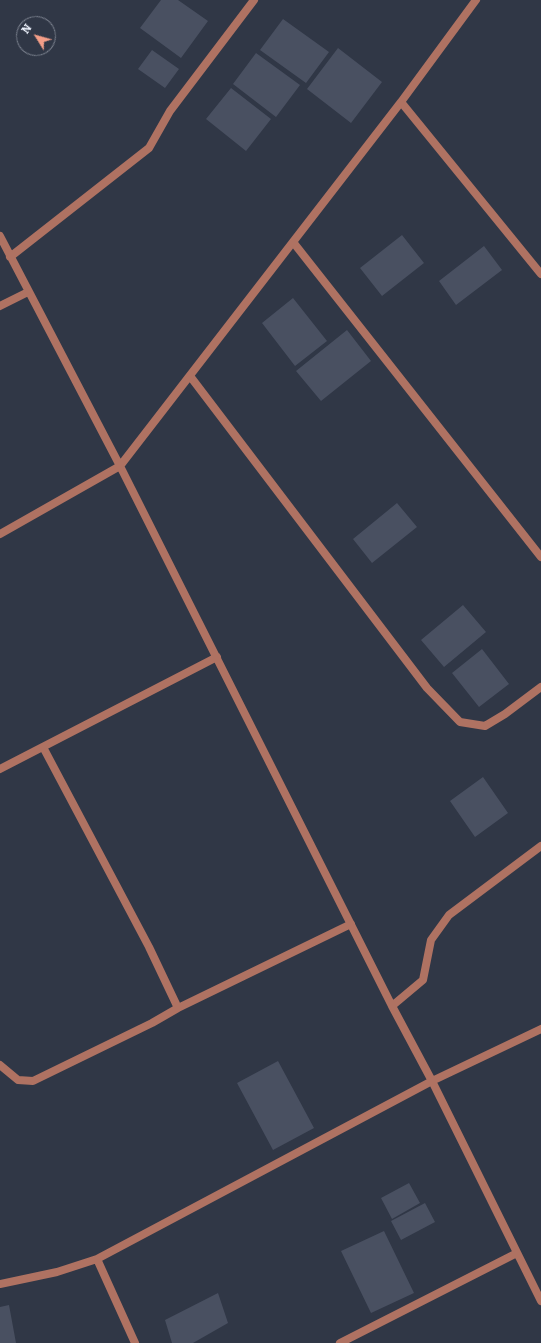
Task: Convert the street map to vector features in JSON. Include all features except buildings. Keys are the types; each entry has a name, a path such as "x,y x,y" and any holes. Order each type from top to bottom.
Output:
{"street":[{"path":"10,257 149,148 170,112 254,0"},
{"path":"0,534 120,466 401,102 476,0"},
{"path":"401,102 541,274"},
{"path":"0,236 120,466 392,1006 432,1081 541,1301"},
{"path":"293,242 541,557"},
{"path":"0,306 28,292"},
{"path":"190,376 427,688 460,722 485,726 505,714 541,687"},
{"path":"0,768 217,657"},
{"path":"43,747 149,947 178,1008"},
{"path":"392,1006 423,980 431,940 449,914 541,846"},
{"path":"0,1065 18,1080 33,1081 152,1023 178,1008 351,924"},
{"path":"0,1284 57,1272 97,1259 432,1081 541,1028"},
{"path":"345,1342 517,1253"},
{"path":"97,1259 135,1343"}]}
